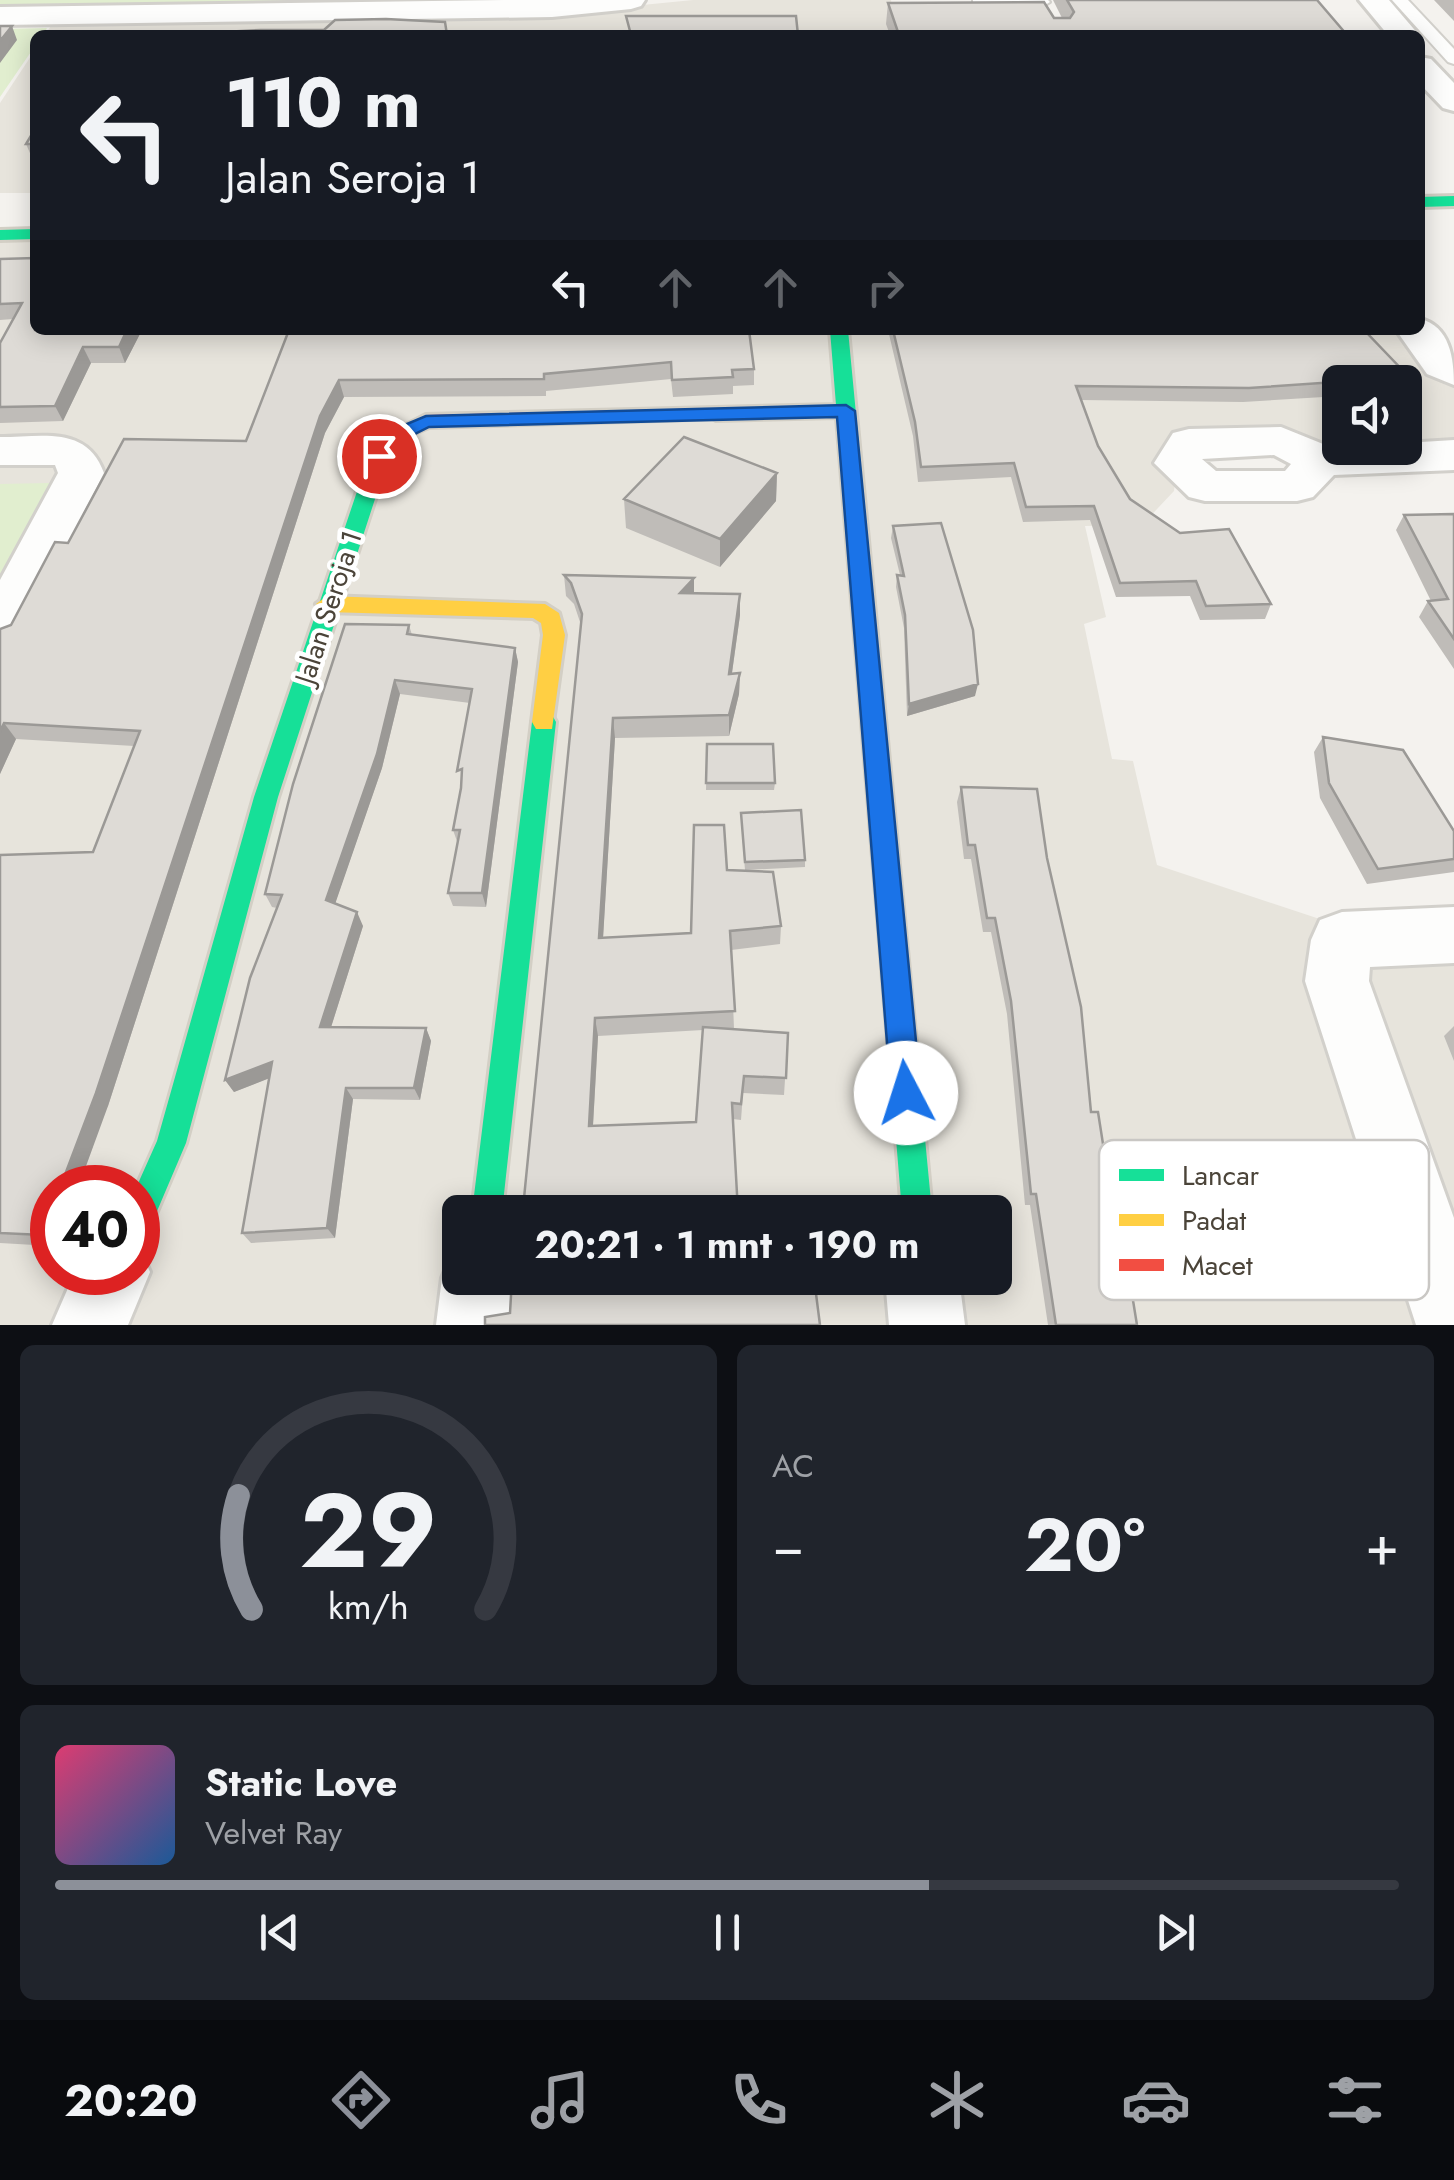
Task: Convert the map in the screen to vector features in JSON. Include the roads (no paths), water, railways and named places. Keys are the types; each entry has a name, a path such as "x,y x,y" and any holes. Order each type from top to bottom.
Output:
{"street":[{"path":"501,9 535,0"},
{"path":"0,16 501,9 631,0"},
{"path":"1350,0 1375,30"},
{"path":"1372,0 1399,30"},
{"path":"1425,71 1454,101"},
{"path":"1425,202 1454,201"},
{"path":"0,235 30,234"},
{"path":"1425,300 1446,312 1454,325"},
{"path":"839,335 915,1195"},
{"path":"1420,335 1442,365 1454,372"},
{"name":"Jalan Seroja 1","path":"160,1168 171,1143 266,797 327,604 379,456 390,438 426,422 846,411"},
{"path":"0,452 63,451 76,458 80,473 0,627"},
{"path":"1321,461 1454,455"},
{"path":"327,604 537,610 551,619 554,636 489,1195"},
{"path":"1391,1140 1337,980 1342,940 1454,935"},
{"path":"1429,1251 1454,1325"},
{"path":"90,1325 104,1295"},
{"path":"474,1325 477,1295"},
{"path":"923,1295 926,1325"}],"lane":[{"path":"1400,0 1454,58"},
{"path":"969,3 1041,1 1050,18"}]}
